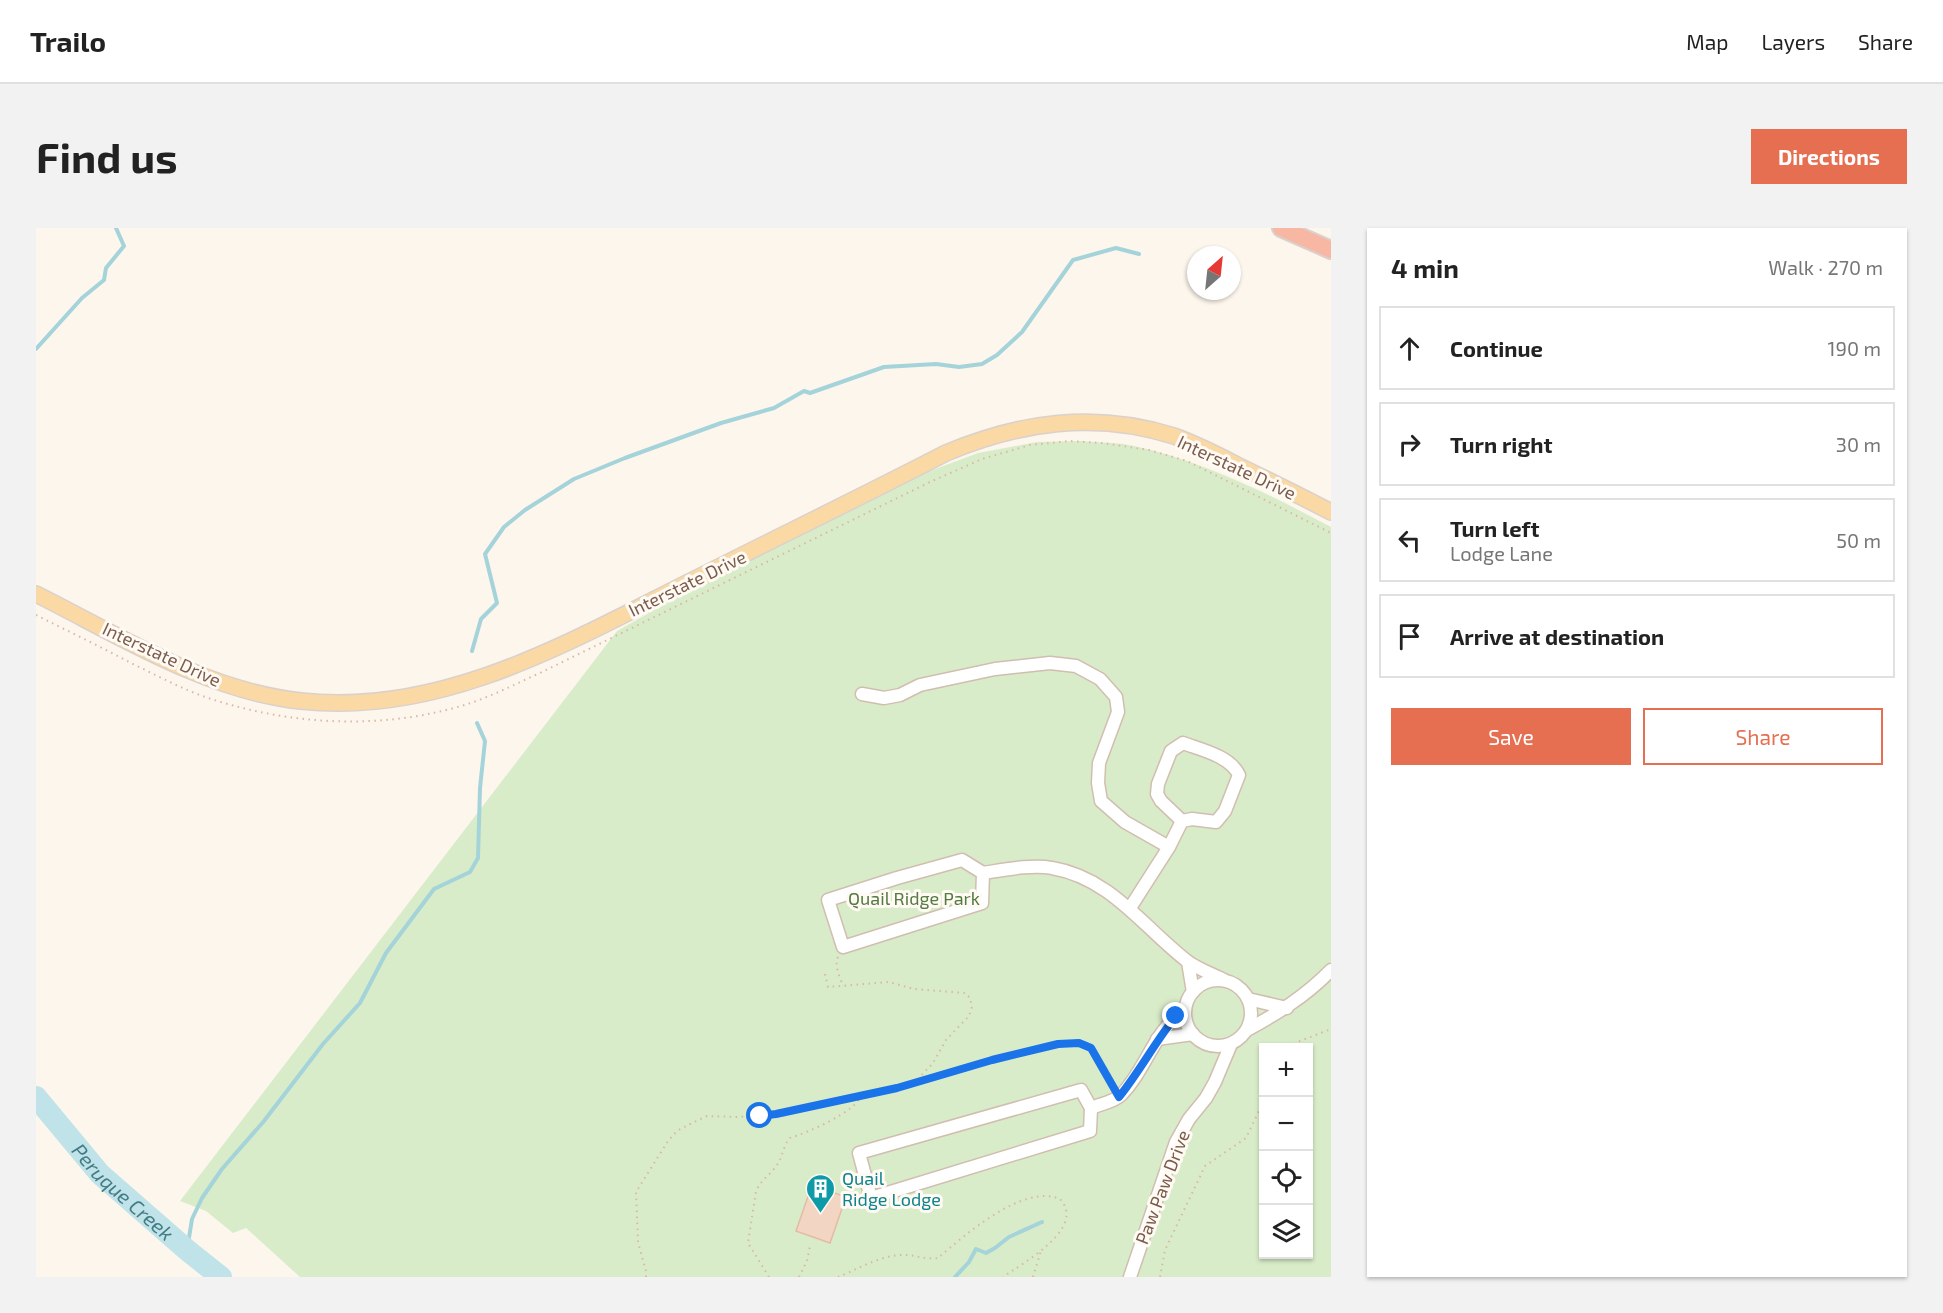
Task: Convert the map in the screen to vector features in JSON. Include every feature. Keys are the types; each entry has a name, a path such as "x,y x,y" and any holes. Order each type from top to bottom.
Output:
{"highway":[{"path":"1281,228 1331,250"}],"main road":[{"name":"Interstate Drive","path":"36,594 216,682 243,690 300,701 378,702 447,688 531,658 946,453 985,438 1025,427 1046,424 1097,423 1130,426 1173,436 1214,453 1331,512"}],"street":[{"path":"862,693 884,698 920,685 995,669 1050,663 1076,666 1100,679 1116,697 1118,712 1099,763 1098,783 1101,801 1125,822 1169,847"},
{"path":"1183,743 1225,760 1235,767 1239,775 1225,811 1216,822 1192,819 1182,821 1161,801 1157,794 1158,784 1171,751 1183,743"},
{"path":"1130,908 1169,847 1182,821"},
{"path":"983,873 982,903 843,947 828,900 962,860 983,873 1050,867 1074,873 1096,884 1130,908 1188,962 1242,990 1248,999 1251,1020 1247,1030 1231,1044 1209,1045 1193,1034 1186,1020 1185,1010 1193,992 1202,984 1224,981"},
{"path":"1188,962 1193,992"},
{"path":"1247,1030 1287,1008 1331,970"},
{"path":"1248,999 1287,1008"},
{"path":"1091,1108 1119,1097 1158,1039 1176,1016 1185,1010"},
{"path":"1158,1039 1193,1034"},
{"name":"Paw Paw Drive","path":"1130,1277 1176,1142 1215,1082 1231,1044"},
{"path":"1209,1045 1219,1070"},
{"path":"1081,1089 1091,1108 1090,1131 871,1198 859,1153 1081,1089"}],"path":[{"path":"843,947 836,960 843,986"},
{"path":"825,974 828,987 889,982 920,990 964,993 970,998 972,1007 969,1016 946,1040 933,1064 914,1083"},
{"path":"1294,1043 1331,1029"},
{"path":"646,1277 638,1242 636,1192 668,1141 677,1131 707,1116 736,1118 776,1114 914,1083 992,1060 1058,1044 1079,1043 1091,1048 1119,1097"},
{"path":"769,1277 748,1243 756,1191 777,1165 786,1142 790,1138 843,1114 855,1106 861,1095"},
{"path":"1160,1277 1165,1250 1206,1166 1246,1138 1259,1109"},
{"path":"838,1277 878,1260 901,1255 927,1259 938,1258 996,1212 1019,1202 1048,1196 1063,1203 1068,1218 1065,1226 1041,1251 1003,1277"},
{"path":"800,1277 810,1246"},
{"path":"1033,1277 1041,1251"}],"green space":[{"name":"Quail Ridge Park","path":"1083,441 1134,446 1185,460 1235,480 1331,527 1331,1277 300,1277 246,1228 233,1233 206,1211 180,1201 617,631 723,571 906,480 978,453 1037,442"}],"building":[{"name":"Quail Ridge Lodge","path":"812,1185 846,1197 830,1243 796,1231"}],"waterway":[{"path":"36,349 82,298 104,280 106,268 124,246 116,228"},
{"path":"472,651 481,619 497,603 485,554 504,527 525,510 574,479 721,423 774,408 804,391 810,393 884,367 936,364 959,367 982,364 997,355 1022,332 1073,260 1116,248 1139,254"},
{"path":"187,1250 192,1219 202,1198 222,1169 264,1121 323,1044 360,1003 386,953 434,889 470,872 478,858 480,788 485,741 477,723"},
{"name":"Peruque Creek","path":"36,1097 100,1174 221,1277"},
{"path":"955,1277 969,1262 976,1249 986,1253 1009,1237 1042,1222"}],"place":[{"name":"Quail Ridge Lodge","path":"821,1214"}],"route":[{"path":"760,1116 897,1088 992,1060 1058,1044 1079,1043 1091,1048 1119,1097 1176,1016"}]}
